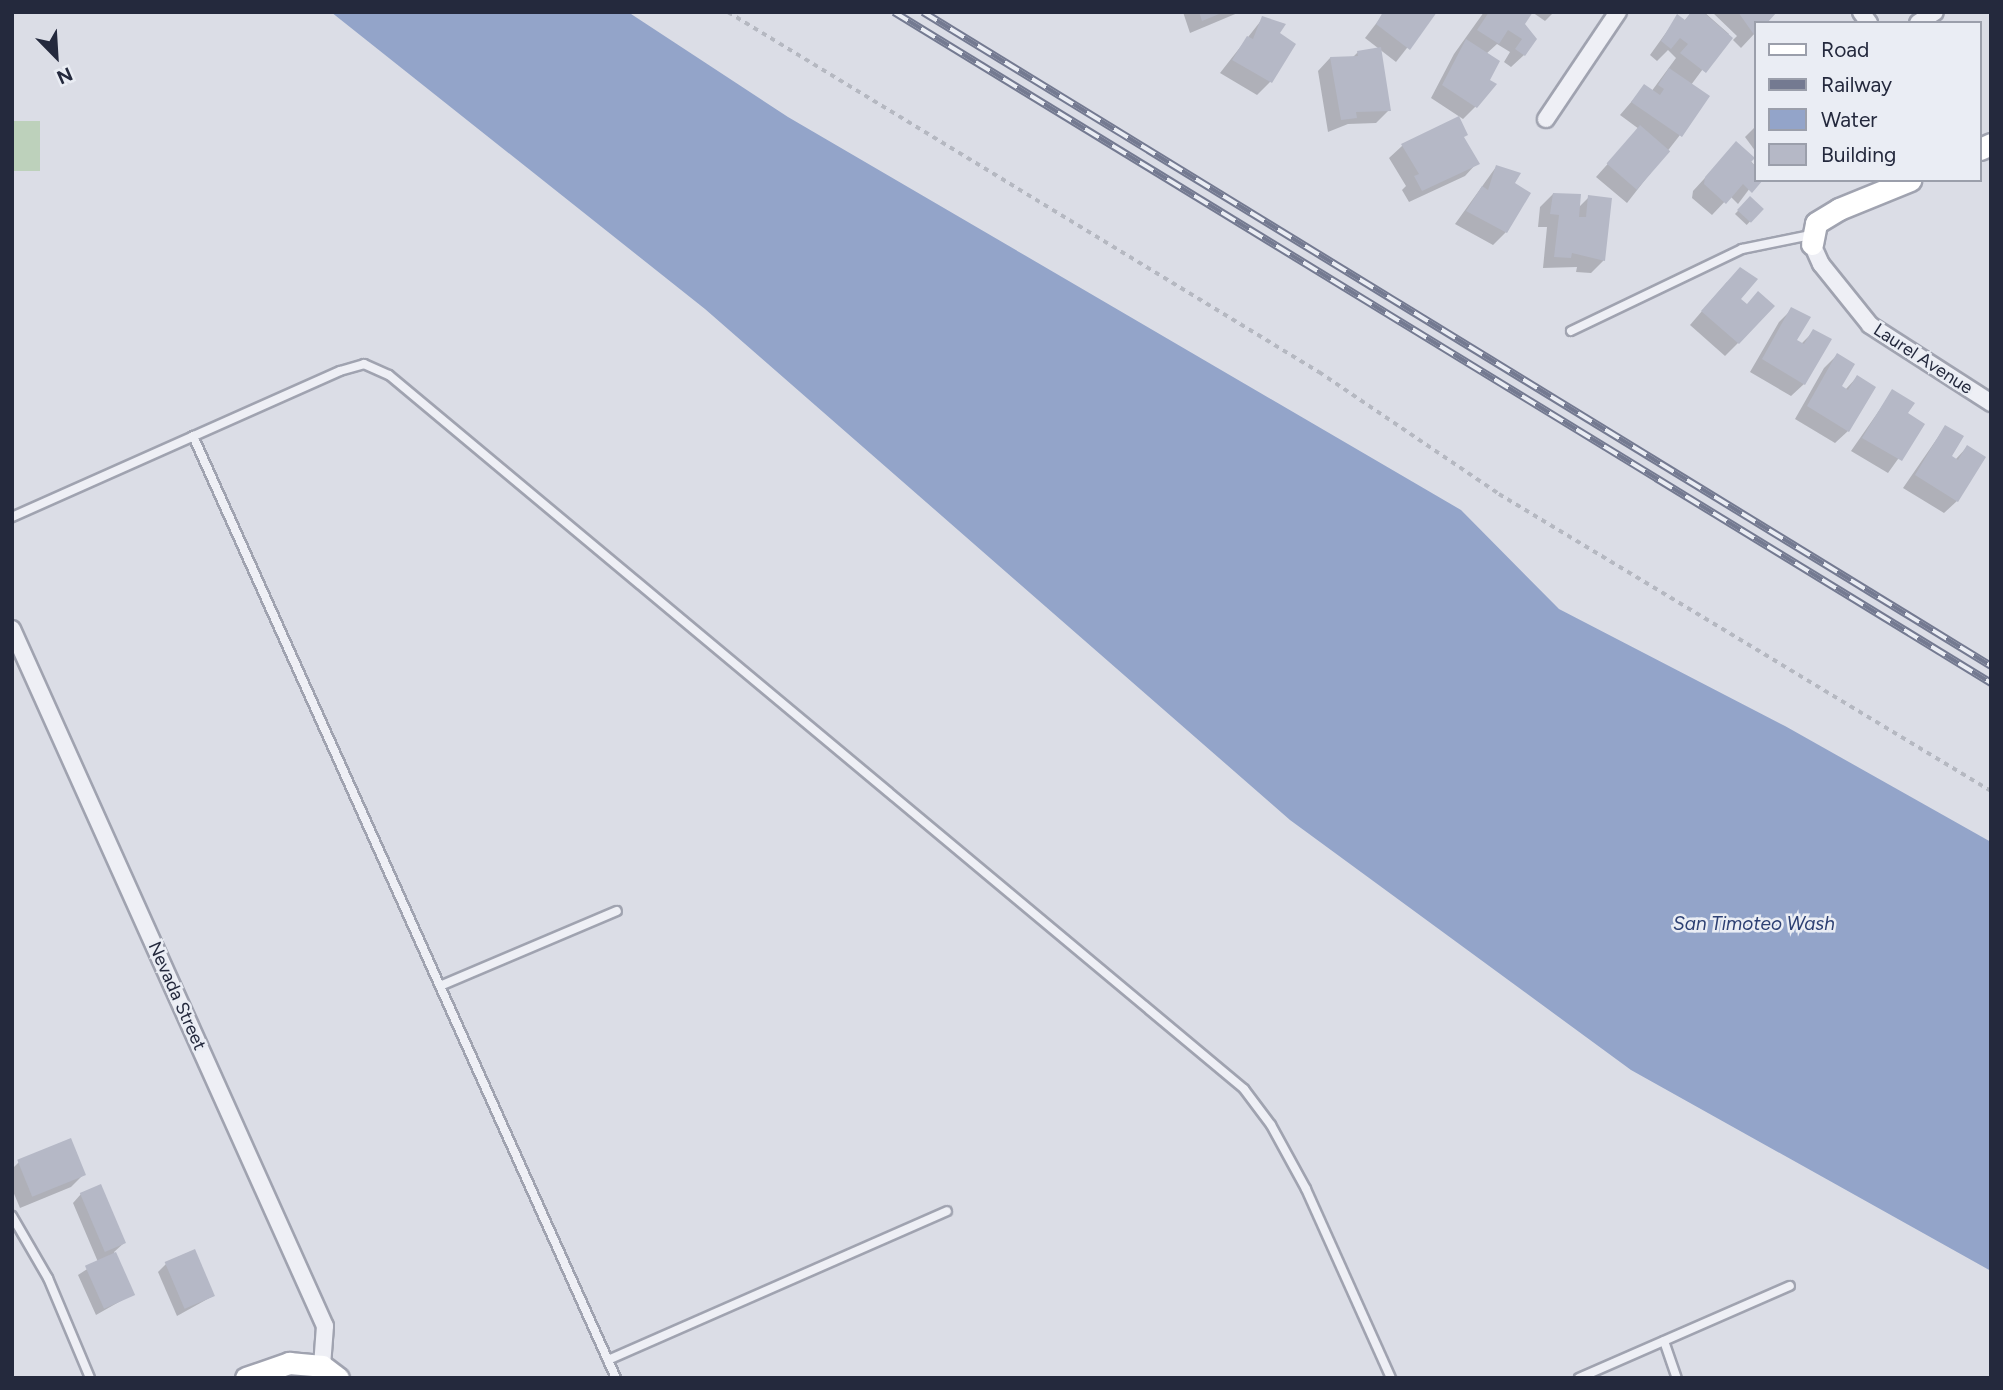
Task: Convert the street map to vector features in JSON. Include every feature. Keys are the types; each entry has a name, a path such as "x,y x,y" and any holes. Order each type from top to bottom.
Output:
{"street":[{"path":"1546,119 1618,12"},
{"path":"1813,239 1816,223 1839,209 1905,182"},
{"name":"Laurel Avenue","path":"1813,239 1821,264 1870,325 1991,402"},
{"name":"Nevada Street","path":"12,629 325,1326 330,1372"},
{"path":"246,1378 289,1363 330,1372"}],"lane":[{"path":"1572,331 1742,249 1813,239"},
{"path":"12,517 340,371 364,364 389,374 1244,1089 1271,1125 1306,1189 1391,1378"},
{"path":"193,436 616,1378"},
{"path":"440,986 617,911"},
{"path":"608,1360 947,1211"},
{"path":"12,1216 48,1278 90,1378"},
{"path":"1579,1378 1790,1286"},
{"path":"1664,1341 1677,1378"}],"path":[{"path":"728,12 1319,372 1499,494 1991,792"}],"green space":[{"path":"12,121 40,121 40,171 12,171"}],"water":[{"name":"San Timoteo Wash","path":"331,12 628,12 788,117 1461,510 1559,609 1785,726 1991,842 1991,1271 1631,1070 1290,820 705,309"}],"building":[{"path":"1199,12 1224,12 1202,21"},
{"path":"1383,12 1437,12 1410,50 1376,24"},
{"path":"1489,12 1533,12 1525,24 1537,39 1525,56 1515,49 1522,39 1508,30 1499,44 1477,30"},
{"path":"1691,12 1703,12 1733,38 1706,73 1680,53 1688,44 1680,38 1671,49 1661,41 1677,14 1685,20"},
{"path":"1738,12 1777,12 1769,21 1755,21 1755,36"},
{"path":"1262,16 1286,24 1280,33 1296,44 1272,83 1232,60 1247,36 1253,39"},
{"path":"1466,39 1500,61 1490,80 1497,84 1477,108 1442,85"},
{"path":"1381,47 1391,111 1356,112 1357,118 1341,120 1330,57 1358,56 1357,51"},
{"path":"1669,68 1710,96 1682,137 1631,102 1644,84 1660,95 1664,89 1658,85"},
{"path":"1459,116 1468,135 1464,137 1480,164 1422,191 1414,176 1419,174 1401,144"},
{"path":"1640,125 1670,151 1637,190 1607,163"},
{"path":"1736,141 1755,158 1751,162 1755,166 1755,182 1761,182 1752,193 1743,184 1726,204 1704,184 1705,177"},
{"path":"1496,165 1521,173 1515,183 1531,193 1507,233 1466,211 1482,186 1488,190"},
{"path":"1553,193 1581,194 1579,217 1586,217 1588,195 1612,198 1605,261 1572,253 1571,258 1554,257 1559,215 1550,214"},
{"path":"1750,196 1764,209 1751,223 1737,210"},
{"path":"1740,267 1758,279 1741,299 1747,304 1758,291 1775,306 1739,344 1701,311"},
{"path":"1791,307 1811,317 1797,340 1804,344 1813,329 1832,339 1805,385 1762,359"},
{"path":"1837,353 1855,364 1842,386 1848,390 1857,375 1876,387 1849,432 1807,406"},
{"path":"1892,389 1915,403 1908,413 1925,424 1902,461 1862,438"},
{"path":"1945,425 1964,436 1952,456 1958,460 1967,445 1986,457 1958,502 1915,475"},
{"path":"71,1138 86,1175 32,1197 17,1160"},
{"path":"101,1184 126,1243 105,1252 80,1193"},
{"path":"195,1249 215,1296 185,1309 165,1262"},
{"path":"116,1252 135,1295 104,1309 85,1266"}],"railway":[{"path":"894,12 1991,683"},
{"path":"923,12 1991,666"}]}
